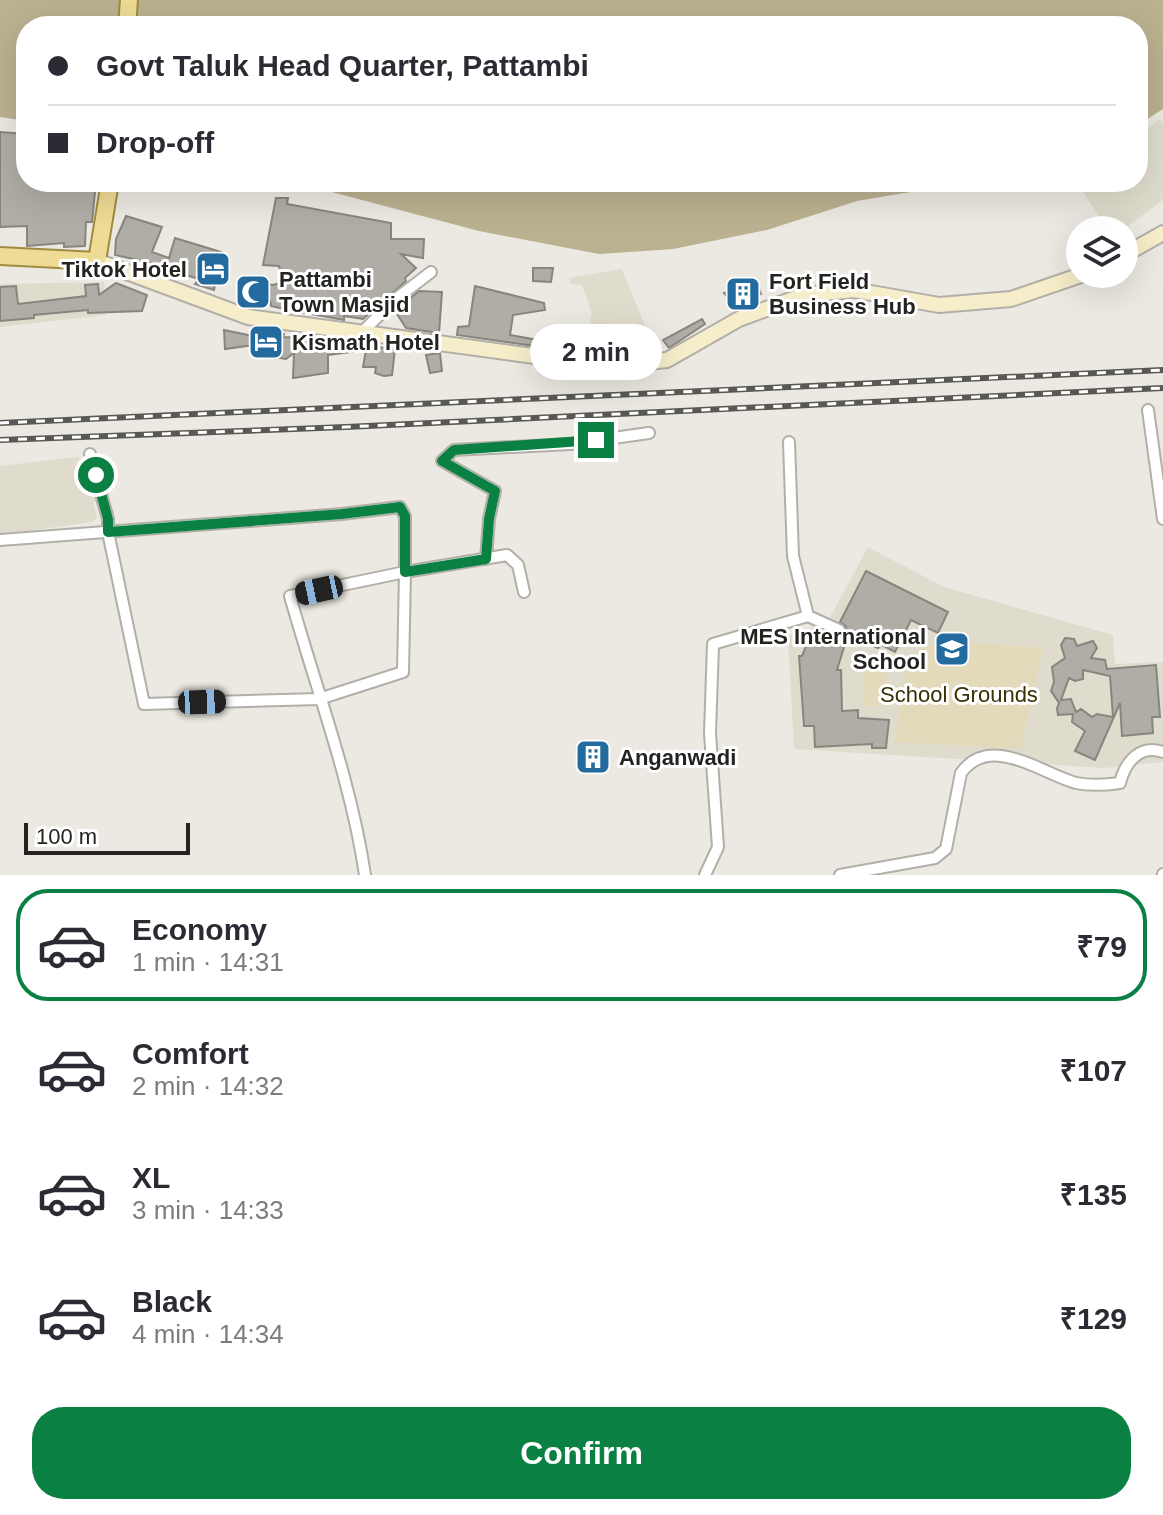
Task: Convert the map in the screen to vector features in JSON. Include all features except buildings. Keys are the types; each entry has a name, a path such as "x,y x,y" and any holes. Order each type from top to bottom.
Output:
{"main road":[{"path":"97,261 108,192"},
{"path":"1138,247 1163,233"},
{"path":"0,256 97,261 248,317 607,366 667,360 739,319 804,295 854,290 939,305 1011,299 1066,280"}],"street":[{"path":"361,333 397,298 431,272"},
{"path":"1148,410 1163,519"},
{"path":"486,559 495,491 442,461 454,450 570,444 649,433"},
{"path":"789,442 793,556 808,616"},
{"path":"0,540 108,532 342,514 400,507 405,516 403,672 319,699 144,704 108,532 108,519 90,454"},
{"path":"365,875 349,793 290,596 507,555 518,565 524,592"},
{"path":"705,875 718,847 710,733 713,644 808,616 839,630"},
{"path":"840,875 935,858 946,849 961,773 966,766 984,756 1018,758 1077,783 1101,785 1120,783 1123,770 1135,755 1153,749 1163,752"}],"shaded area":[{"path":"0,0 1163,0 1163,109 1148,119 1148,16 16,16 16,119 0,117"},
{"path":"1159,119 1163,124 1163,200 1138,219 1138,216 1099,216 1083,192 1148,192 1148,128"},
{"path":"332,192 911,192 857,201 767,230 673,249 599,254 479,231"},
{"path":"622,269 654,348 609,355 589,325 592,313 582,285 571,284 569,278"},
{"path":"104,282 106,315 0,327 0,284"},
{"path":"75,457 84,459 90,487 97,490 98,502 93,502 97,517 92,522 0,538 0,466"},
{"name":"MES International School","path":"868,547 944,587 1113,635 1115,664 1163,662 1163,762 1104,768 794,749 788,636 828,621"}],"green space":[{"name":"School Grounds","path":"946,641 1043,648 1021,749 895,742 907,659 921,648"},
{"path":"864,665 887,665 886,706 864,706"}],"railway":[{"path":"0,423 1163,370"},
{"path":"0,440 346,427 1163,388"}],"place":[{"name":"Tiktok Hotel","path":"213,269"},
{"name":"Pattambi Town Masjid","path":"253,292"},
{"name":"Fort Field Business Hub","path":"743,294"},
{"name":"Kismath Hotel","path":"266,342"},
{"name":"MES International School","path":"952,649"},
{"name":"Anganwadi","path":"593,757"}],"route":[{"path":"96,475 108,519 108,532 400,507 405,516 405,572 486,559 495,491 442,461 454,450 596,440"}]}
